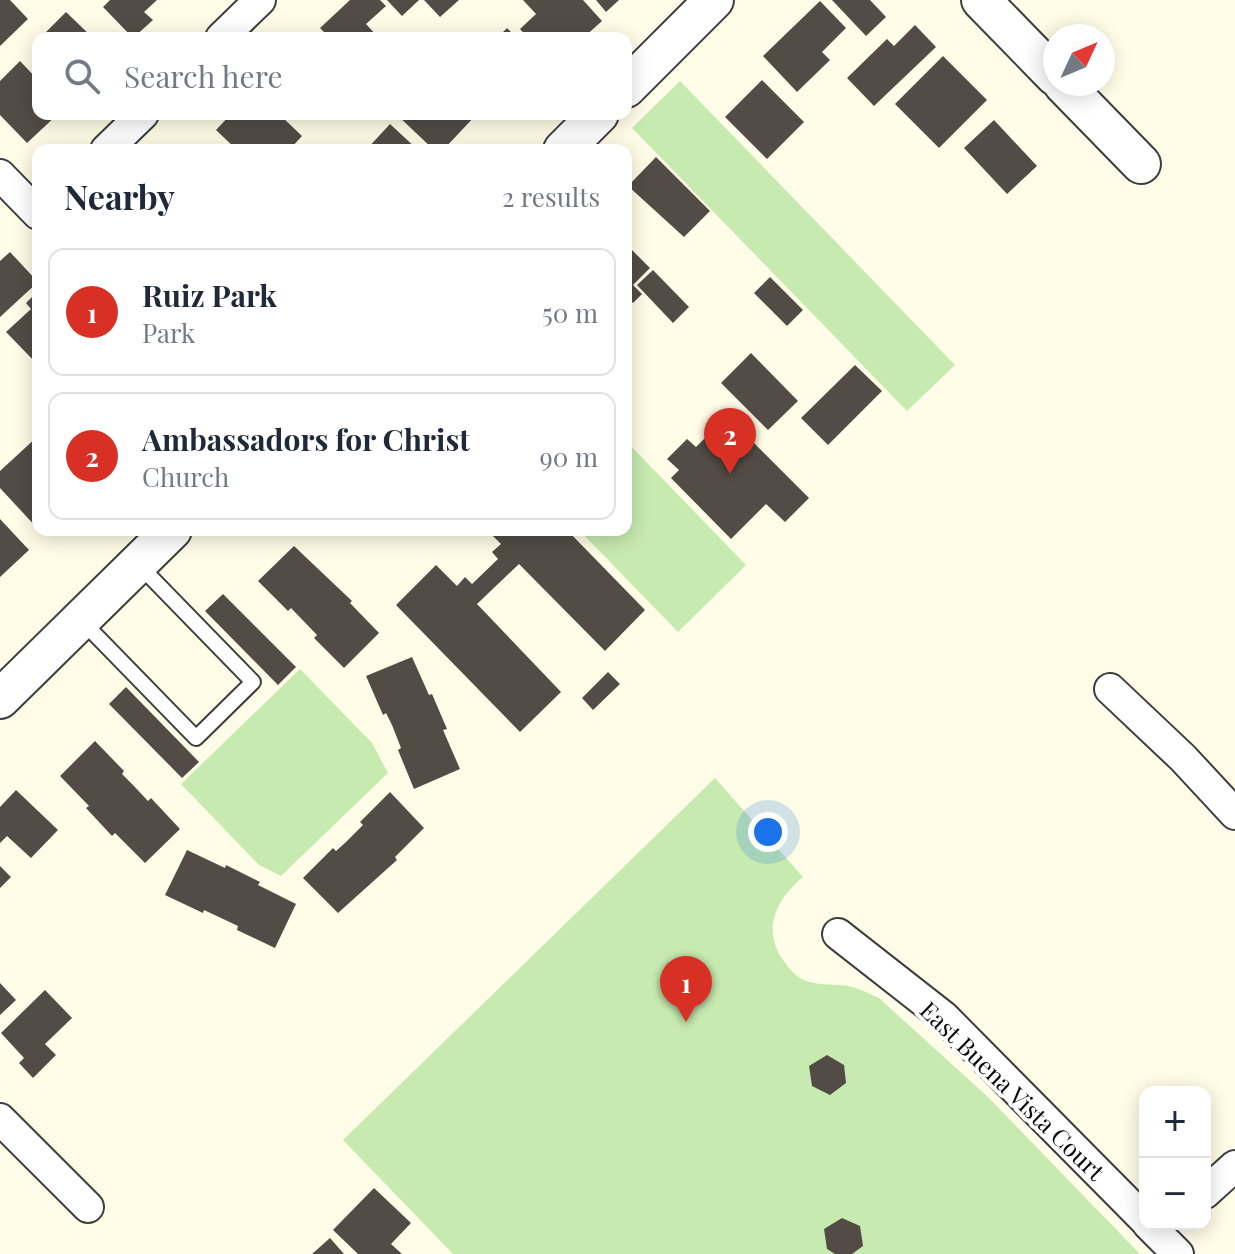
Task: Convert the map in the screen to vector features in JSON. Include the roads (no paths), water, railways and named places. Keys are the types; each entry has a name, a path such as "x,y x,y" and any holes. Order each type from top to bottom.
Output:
{"street":[{"path":"227,32 260,0"},
{"path":"632,82 714,0"},
{"path":"981,0 1043,64"},
{"path":"1075,96 1141,164"},
{"path":"112,144 137,120"},
{"path":"569,144 593,120"},
{"path":"0,175 32,208"},
{"path":"0,699 166,536"},
{"path":"1110,689 1183,758 1235,814"},
{"name":"East Buena Vista Court","path":"838,934 944,1017 1160,1232"},
{"path":"0,1119 88,1207"},
{"path":"1211,1188 1235,1166"}],"lane":[{"path":"81,620 196,738 253,682 138,564"}],"place":[{"name":"Ambassadors for Christ","path":"730,474"},
{"name":"Ruiz Park","path":"686,1022"}]}
